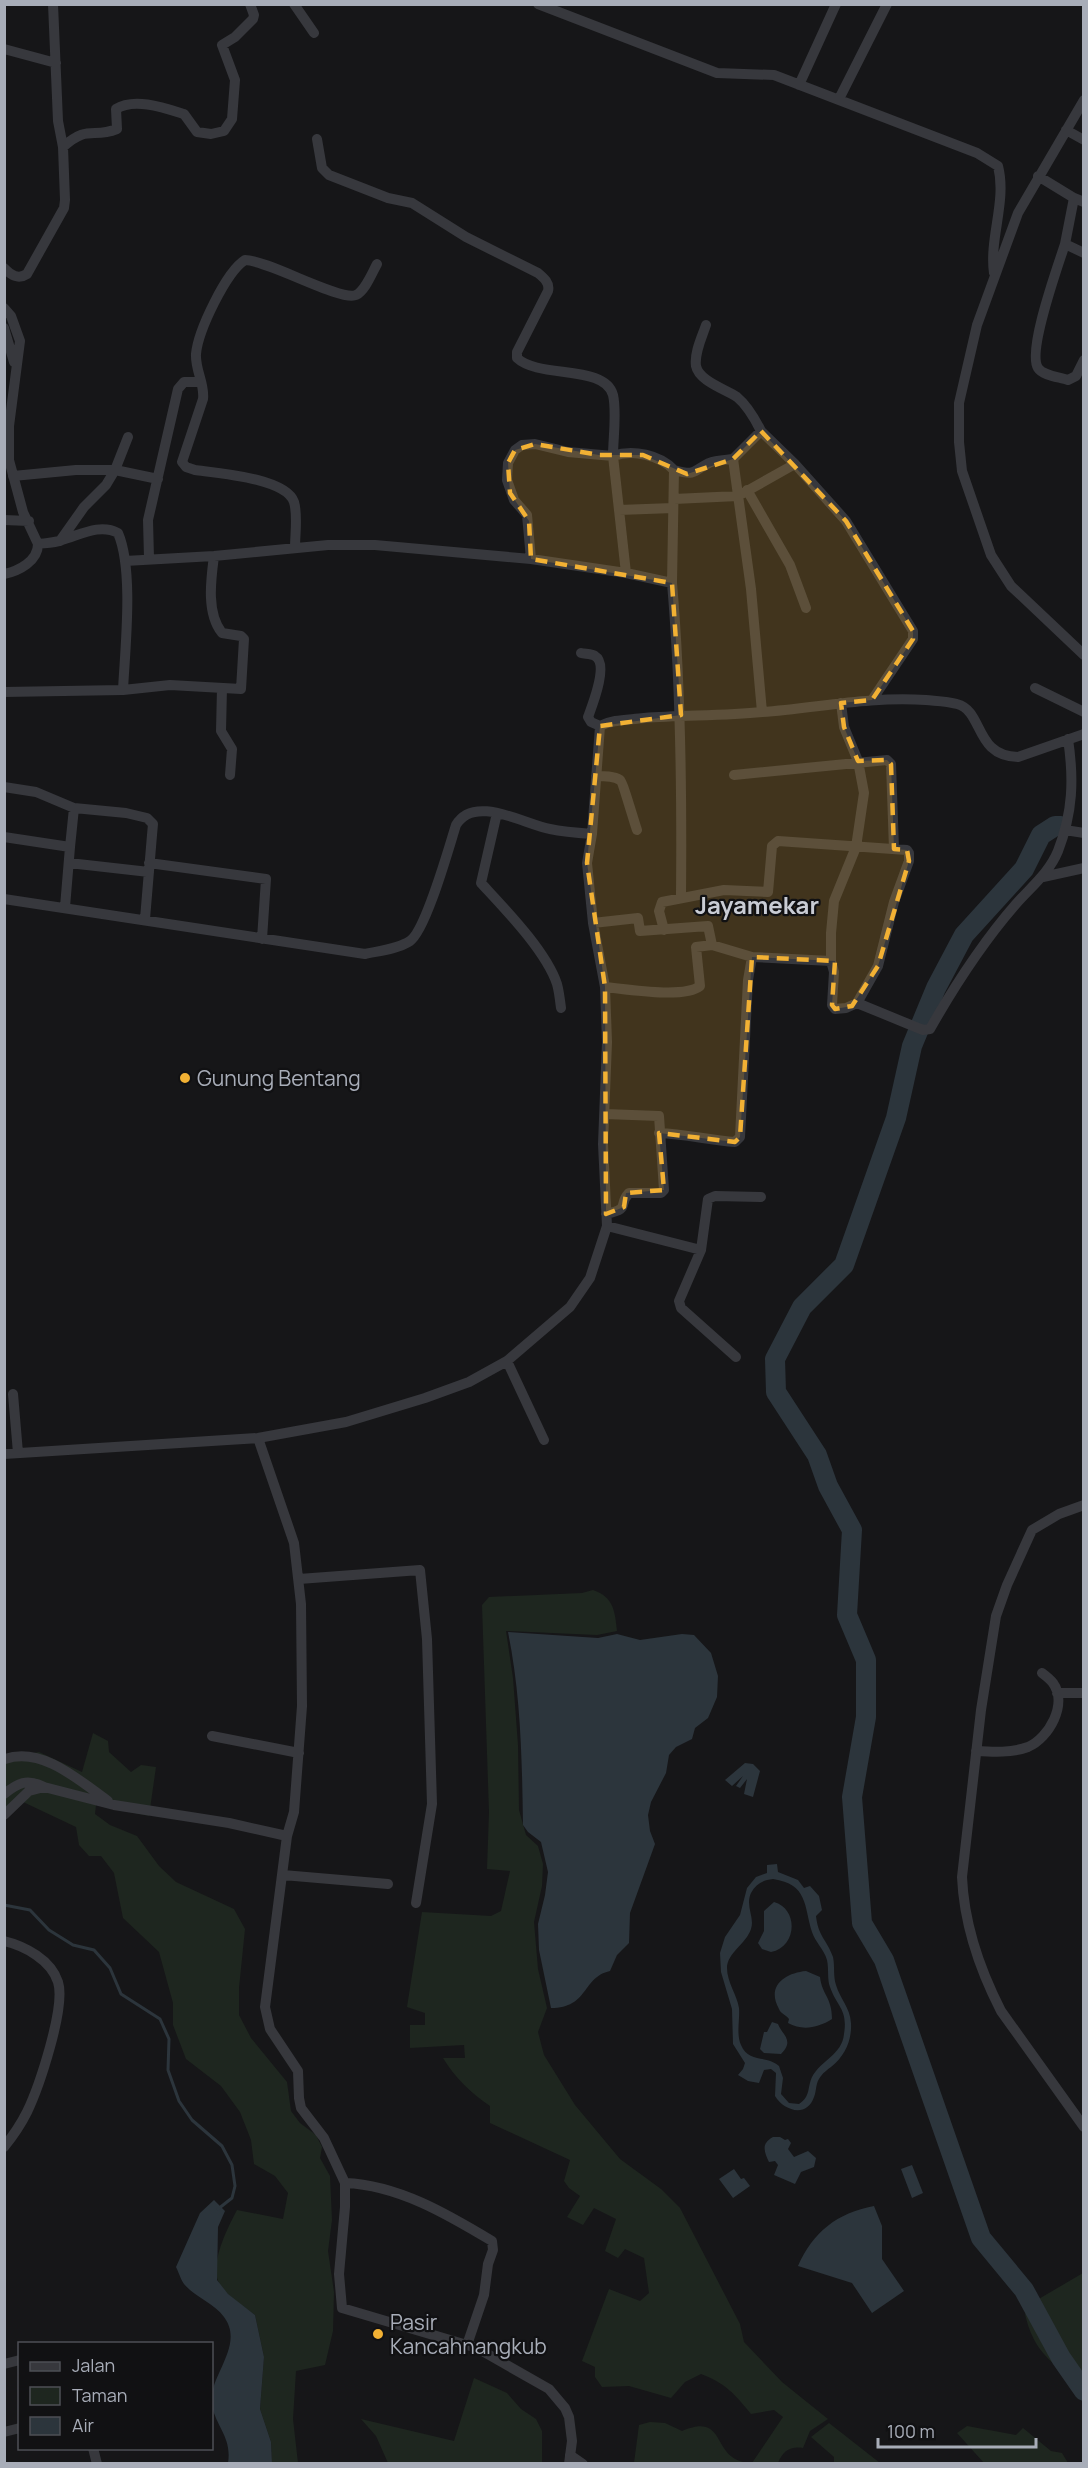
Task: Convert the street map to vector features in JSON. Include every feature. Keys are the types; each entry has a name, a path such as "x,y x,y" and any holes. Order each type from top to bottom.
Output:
{"street":[{"path":"4,268 16,277 27,274 64,208 63,147 58,121 53,4"},
{"path":"63,147 76,135 84,132 117,129 116,109 124,105 155,106 184,114 197,132 211,134 224,131 232,119 235,80 222,45 235,37 253,19 250,4"},
{"path":"294,4 314,33"},
{"path":"538,4 717,73 774,75 978,153 998,166 1002,181 992,257 995,277"},
{"path":"799,85 836,4"},
{"path":"839,99 887,4"},
{"path":"4,49 56,63"},
{"path":"1083,100 1018,213 977,325 959,403 959,442 962,471 991,555 1011,586 1083,655"},
{"path":"1066,130 1083,140"},
{"path":"317,140 322,168 329,175 388,198 412,203 466,237 544,278 548,291 518,351 518,358 537,368 593,377 606,383 613,396 613,456 626,573"},
{"path":"1038,176 1079,200 1039,328 1036,359 1038,367 1044,372 1068,380 1076,376 1083,360"},
{"path":"1065,244 1083,253"},
{"path":"295,548 294,502 290,494 262,481 195,470 184,465 182,459 203,399 204,389 197,374 196,352 201,333 231,275 241,262 249,260 344,296 351,296 360,291 377,264"},
{"path":"4,308 11,316 20,341 8,413 9,460 23,512 38,544 36,556 30,562 4,574"},
{"path":"706,325 696,358 696,368 700,375 738,398 755,418 761,431 795,464 846,521 914,631 913,639 872,700"},
{"path":"4,328 15,368"},
{"path":"149,558 148,520 178,388 184,382 200,382"},
{"path":"531,559 527,515 514,500 507,480 508,463 515,450 522,446 535,444 568,452 613,456 629,453 643,455 667,463 674,471 687,474 696,472 710,463 733,459 761,431"},
{"path":"60,541 84,507 106,485 116,470 128,436"},
{"path":"733,459 743,493 741,524 751,589 762,712"},
{"path":"619,510 743,493 795,464"},
{"path":"13,476 76,470 116,470 158,479"},
{"path":"674,471 672,582 681,715 683,815 681,897"},
{"path":"743,493 761,516 790,565 806,608"},
{"path":"741,524 761,516"},
{"path":"4,520 29,521"},
{"path":"38,544 60,541 98,529 111,529 118,533 124,561 128,610 123,690"},
{"path":"124,561 336,545 375,545 531,559 672,582"},
{"path":"4,692 123,690 170,685 239,690 242,688 244,639 241,636 222,633 215,624 211,584 214,556"},
{"path":"581,653 595,655 601,670 588,717 591,722 600,726 618,721 681,715 762,712 872,700 912,699 956,703 966,707 987,744 997,753 1007,757 1018,757 1083,734"},
{"path":"222,688 221,731 232,749 230,775"},
{"path":"1035,688 1083,712"},
{"path":"664,930 659,906 662,902 724,890 768,892 772,846 778,841 856,847 907,850 909,861 894,902 878,966 857,1003 846,1008 833,1008 834,972 831,961 831,933 834,901 856,847 864,793 858,761 844,727 841,703"},
{"path":"4,1454 258,1438 346,1422 469,1382 507,1361 570,1307 590,1278 607,1220 603,1144 607,1042 605,987 592,923 587,863 592,834 600,726"},
{"path":"857,1003 908,1025 923,1030 930,1029 965,970 981,948 1016,904 1043,876 1058,853 1072,800 1073,771 1068,739"},
{"path":"734,776 858,761 887,760 891,764 894,849"},
{"path":"596,776 618,778 624,783 628,808 637,830"},
{"path":"4,787 36,792 74,808 126,813 150,820 153,824 145,919"},
{"path":"65,907 74,808"},
{"path":"4,899 366,954 410,941 427,912 460,818 473,812 497,813 549,829 592,834"},
{"path":"497,813 481,884 513,917 540,955 557,984 561,1008"},
{"path":"1065,830 1083,834"},
{"path":"4,837 70,847"},
{"path":"69,863 149,867 266,879 262,939"},
{"path":"1043,876 1083,868"},
{"path":"592,923 638,918 640,931 708,926 712,945"},
{"path":"605,987 665,992 693,990 700,986 696,948 712,945 752,957 831,961"},
{"path":"659,1133 689,1134 708,1140 735,1142 740,1137 748,980 752,957"},
{"path":"605,1114 659,1116 664,1190 661,1193 629,1193 624,1207 607,1220"},
{"path":"736,1357 681,1308 679,1301 700,1250 708,1199 715,1196 761,1197"},
{"path":"607,1220 700,1250"},
{"path":"507,1361 543,1440"},
{"path":"13,1394 18,1453"},
{"path":"258,1438 294,1543 301,1604 302,1706 294,1812 287,1836 265,1989 265,2014 270,2029 298,2071 298,2098 301,2108 324,2138 345,2183 339,2274 342,2308 467,2344 549,2389 565,2408 569,2417 572,2441 569,2459 583,2463"},
{"path":"1083,1505 1059,1514 1032,1530 1007,1585 996,1616 976,1751 962,1877 963,1899 968,1923 1001,2011 1083,2127"},
{"path":"298,1579 420,1570 427,1639 432,1804 416,1903"},
{"path":"976,1751 1006,1751 1031,1745 1050,1728 1057,1711 1057,1693 1053,1683 1042,1673"},
{"path":"1057,1693 1083,1693"},
{"path":"212,1736 299,1753"},
{"path":"5,1759 17,1755 28,1755 45,1760 114,1805"},
{"path":"4,1794 22,1782 33,1782 44,1787 114,1805 229,1823 287,1836"},
{"path":"4,1815 29,1791 44,1787"},
{"path":"283,1875 388,1884"},
{"path":"4,1941 31,1952 48,1966 58,1981 60,1993 50,2045 36,2090 27,2112 4,2147"},
{"path":"345,2183 364,2184 414,2199 453,2217 492,2241 493,2250 488,2264 484,2295 467,2344"}],"highlighted area":[{"path":"761,431 846,521 913,631 913,639 872,700 841,703 844,727 858,761 887,760 891,764 894,849 907,850 909,861 878,966 852,1006 835,1009 832,1005 835,961 752,957 740,1137 735,1142 659,1133 664,1190 626,1193 624,1207 606,1214 605,987 587,863 600,726 681,715 672,583 531,559 529,521 510,493 508,463 515,450 535,444 599,455 643,455 687,474 733,459"}],"green space":[{"path":"593,1590 605,1597 612,1606 617,1631 597,1635 506,1631 513,1678 518,1745 519,1810 526,1835 538,1846 543,1864 542,1886 534,1922 538,1969 547,2008 538,2032 544,2055 575,2105 620,2159 661,2189 680,2208 740,2324 744,2342 782,2382 828,2419 810,2431 803,2448 788,2450 778,2463 752,2463 783,2417 774,2410 751,2414 729,2390 709,2377 701,2374 685,2382 671,2398 629,2386 602,2387 595,2377 595,2367 582,2361 609,2289 640,2301 649,2293 644,2258 625,2249 618,2258 605,2251 616,2219 594,2208 583,2225 567,2217 580,2196 564,2181 570,2160 490,2123 490,2106 464,2085 443,2058 465,2058 464,2045 410,2048 410,2025 425,2025 425,2013 407,2007 422,1912 491,1916 501,1911 510,1871 487,1869 489,1812 482,1605 489,1597 582,1593"},
{"path":"93,1733 108,1741 109,1752 131,1772 141,1765 156,1767 149,1816 96,1805 95,1814 110,1825 137,1836 159,1866 176,1882 234,1909 245,1929 239,1988 239,2015 251,2038 287,2082 291,2111 300,2123 316,2135 322,2147 320,2158 330,2176 332,2220 328,2251 334,2292 333,2331 325,2365 296,2371 293,2419 298,2463 272,2463 271,2442 260,2409 264,2357 255,2315 226,2292 219,2283 216,2266 221,2246 237,2210 283,2219 288,2193 275,2176 254,2164 251,2140 240,2112 221,2086 186,2059 173,2025 173,2003 159,1952 123,1918 114,1873 101,1856 89,1856 79,1845 76,1827 21,1801 5,1814 5,1754 17,1756 39,1752 82,1772"},
{"path":"1083,2273 1083,2393 1074,2378 1054,2364 1039,2347 1029,2329 1025,2314 1037,2300"},
{"path":"474,2378 507,2393 521,2409 536,2419 542,2431 542,2463 388,2463 376,2436 361,2419 454,2441"},
{"path":"650,2422 665,2423 682,2431 707,2427 729,2454 737,2460 750,2463 634,2463 639,2425"},
{"path":"829,2423 880,2463 834,2463 834,2457 811,2437"},
{"path":"967,2426 1016,2435 1023,2428 1051,2451 1062,2453 1068,2463 984,2463 957,2433"}],"water":[{"path":"508,1632 598,1638 617,1634 640,1640 682,1634 694,1635 711,1653 718,1676 717,1697 708,1718 695,1728 692,1739 676,1747 669,1755 666,1773 651,1802 648,1815 650,1831 655,1844 630,1913 629,1943 617,1955 610,1971 594,1979 579,1998 563,2007 551,2008 539,1950 538,1924 548,1872 541,1842 523,1825 518,1704"},
{"path":"745,1763 753,1764 760,1771 753,1797 744,1794 747,1779 740,1788 736,1786 743,1776 732,1786 725,1780"},
{"path":"777,1864 778,1872 798,1880 804,1888 810,1886 819,1896 822,1910 816,1916 817,1923 833,1957 836,1985 851,2023 850,2036 844,2053 824,2072 818,2081 811,2104 801,2110 789,2108 775,2096 776,2073 771,2069 764,2070 759,2083 748,2081 738,2075 745,2063 733,2044 732,2009 721,1972 720,1953 725,1937 740,1915 747,1888 756,1877 767,1873 767,1865","holes":["766,1880 784,1882 799,1891 803,1898 813,1936 827,1960 830,1987 843,2013 845,2026 839,2047 816,2071 810,2081 807,2095 799,2104 789,2103 781,2094 783,2078 779,2066 753,2057 744,2051 738,2032 739,2008 727,1968 733,1953 751,1929 749,1902 751,1893"]},
{"path":"774,1902 788,1912 792,1928 786,1943 780,1949 771,1952 762,1949 758,1943 764,1931 764,1911"},
{"path":"806,1971 820,1977 832,2019 821,2025 804,2028 788,2023 789,2019 780,2011 775,1994 776,1987 785,1978"},
{"path":"772,2022 778,2024 787,2041 781,2054 764,2053 760,2049 764,2032 767,2032"},
{"path":"773,2137 788,2139 791,2143 788,2149 794,2157 808,2151 816,2158 814,2167 801,2172 795,2184 774,2175 778,2165 775,2161 769,2162 765,2149 766,2143"},
{"path":"912,2165 923,2193 912,2198 901,2169"},
{"path":"734,2169 750,2186 733,2198 719,2179"},
{"path":"214,2200 225,2211 218,2227 217,2280 228,2294 255,2315 264,2357 260,2409 271,2442 272,2463 228,2463 228,2447 213,2410 213,2390 228,2351 231,2339 230,2328 220,2312 184,2284 176,2267 200,2213"},
{"path":"874,2206 882,2226 882,2259 904,2291 872,2313 852,2283 798,2266 811,2243 828,2226 849,2214"}],"waterway":[{"path":"1061,826 1055,826 1041,835 1024,869 964,935 936,988 912,1046 896,1118 844,1265 802,1307 775,1359 776,1392 817,1455 828,1486 852,1530 847,1615 866,1660 866,1717 852,1797 862,1923 884,1960 981,2238 1024,2290 1061,2358 1084,2391"},
{"path":"4,1905 30,1910 49,1930 73,1945 94,1950 110,1968 121,1994 160,2019 169,2039 168,2070 179,2101 192,2120 222,2146 232,2165 235,2186 232,2198 218,2209"}],"place":[{"name":"Gunung Bentang","path":"185,1078"},
{"name":"Pasir Kancahnangkub","path":"378,2334"}],"district":[{"name":"Jayamekar","path":"757,904"}]}
